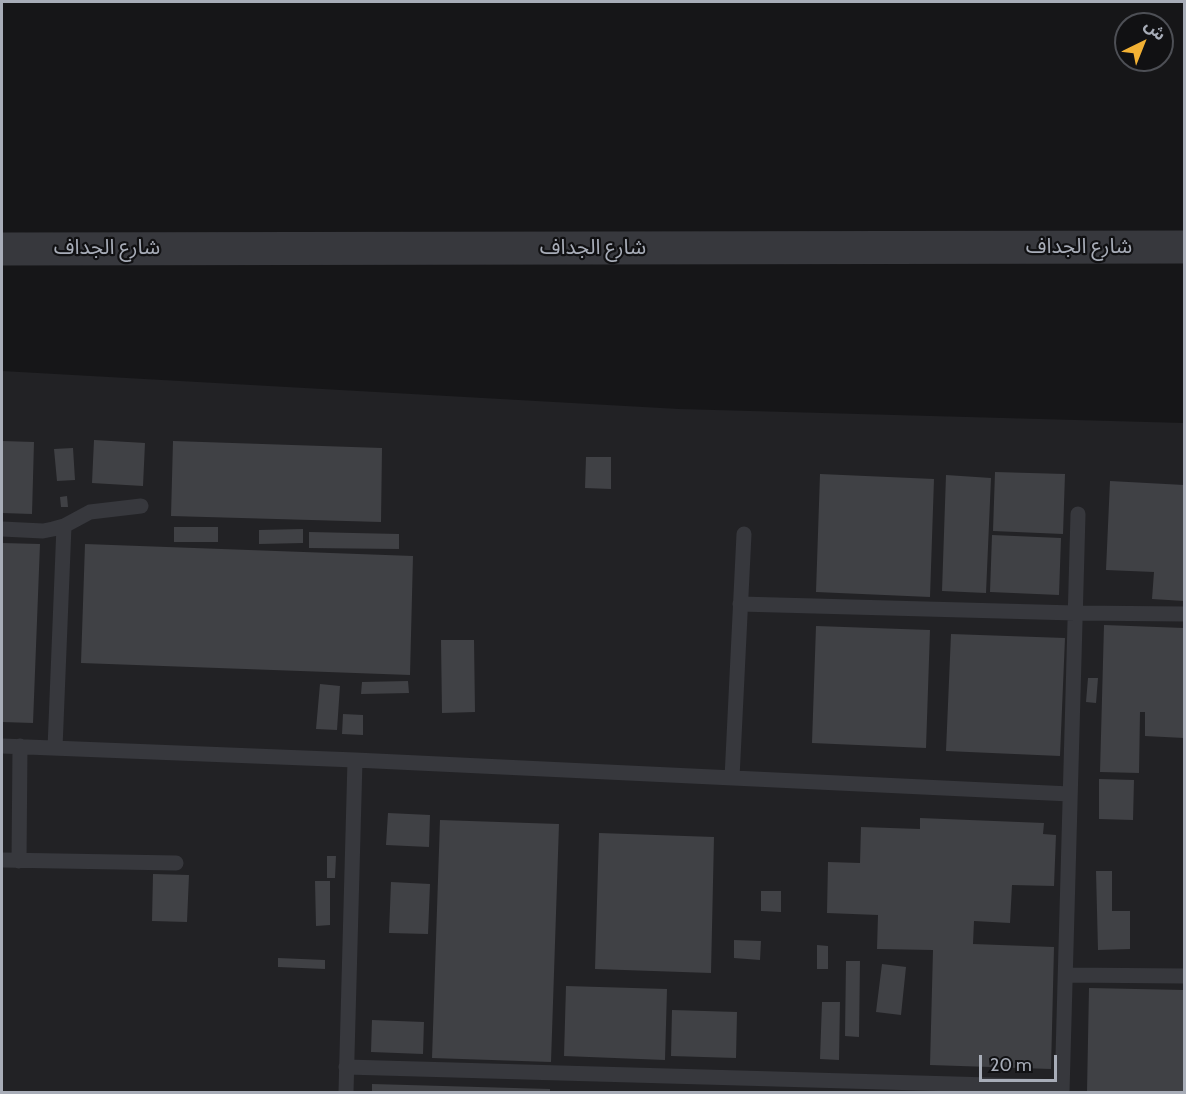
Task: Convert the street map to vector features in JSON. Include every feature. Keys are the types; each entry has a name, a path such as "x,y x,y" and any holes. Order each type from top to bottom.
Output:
{"street":[{"name":"شارع الجداف","path":"2,249 1185,247"}],"lane":[{"path":"2,530 43,531 64,526 90,512 141,506"},
{"path":"346,1067 1062,1090 1078,514"},
{"path":"55,748 64,526"},
{"path":"732,778 744,534"},
{"path":"740,604 1185,614"},
{"path":"2,746 355,760 1070,794"},
{"path":"19,861 21,746"},
{"path":"346,1092 355,760"},
{"path":"2,860 176,862"},
{"path":"1066,975 1185,976"}],"shaded area":[{"path":"2,371 679,409 1184,423 1184,1092 2,1092"}],"building":[{"path":"94,440 145,443 143,486 92,483"},
{"path":"2,441 34,442 32,514 2,513"},
{"path":"173,441 382,448 381,522 171,516"},
{"path":"73,448 75,480 57,481 54,449"},
{"path":"586,457 611,457 611,489 585,488"},
{"path":"995,472 1065,474 1063,534 993,531"},
{"path":"820,474 934,479 930,597 816,592"},
{"path":"946,475 991,478 986,593 942,591"},
{"path":"1110,481 1184,485 1184,601 1152,599 1154,572 1106,570"},
{"path":"67,496 68,507 61,507 60,497"},
{"path":"174,527 218,527 218,542 174,542"},
{"path":"303,529 303,543 259,544 259,530"},
{"path":"309,532 399,534 399,549 309,548"},
{"path":"992,535 1061,538 1059,595 990,592"},
{"path":"2,543 40,544 33,723 2,722"},
{"path":"85,544 413,556 410,675 81,663"},
{"path":"1104,625 1184,628 1184,738 1145,736 1145,712 1140,712 1139,773 1100,772"},
{"path":"816,626 930,630 926,748 812,743"},
{"path":"951,634 1065,638 1060,756 946,751"},
{"path":"441,640 474,640 475,712 442,713"},
{"path":"1088,678 1098,678 1096,703 1086,702"},
{"path":"408,681 409,693 361,694 362,682"},
{"path":"320,684 340,686 337,730 316,729"},
{"path":"343,714 363,715 363,735 342,734"},
{"path":"1099,779 1134,780 1133,820 1099,819"},
{"path":"388,813 430,815 429,847 386,845"},
{"path":"920,818 1044,823 1043,834 1056,835 1054,886 1012,885 1010,923 974,921 973,944 1054,947 1051,1069 930,1065 933,950 877,949 878,915 827,913 828,862 860,863 861,827 920,829"},
{"path":"440,820 559,824 551,1062 432,1058"},
{"path":"599,833 714,837 711,973 595,969"},
{"path":"327,856 336,856 335,878 327,878"},
{"path":"1096,871 1112,871 1112,911 1130,911 1130,949 1098,950"},
{"path":"153,874 189,875 187,922 152,921"},
{"path":"315,881 330,881 330,925 316,926"},
{"path":"391,882 430,884 428,934 389,933"},
{"path":"761,891 781,891 781,912 761,911"},
{"path":"734,940 761,941 760,960 734,958"},
{"path":"817,945 828,946 828,969 817,969"},
{"path":"278,958 325,960 325,969 278,967"},
{"path":"846,961 860,961 859,1037 845,1036"},
{"path":"882,964 906,967 901,1015 876,1012"},
{"path":"566,986 667,989 665,1060 564,1056"},
{"path":"1089,988 1184,990 1184,1092 1087,1092"},
{"path":"822,1002 840,1002 839,1060 820,1059"},
{"path":"672,1010 737,1012 736,1058 671,1056"},
{"path":"372,1020 424,1022 423,1054 371,1052"},
{"path":"372,1084 550,1089 550,1092 372,1092"}]}
